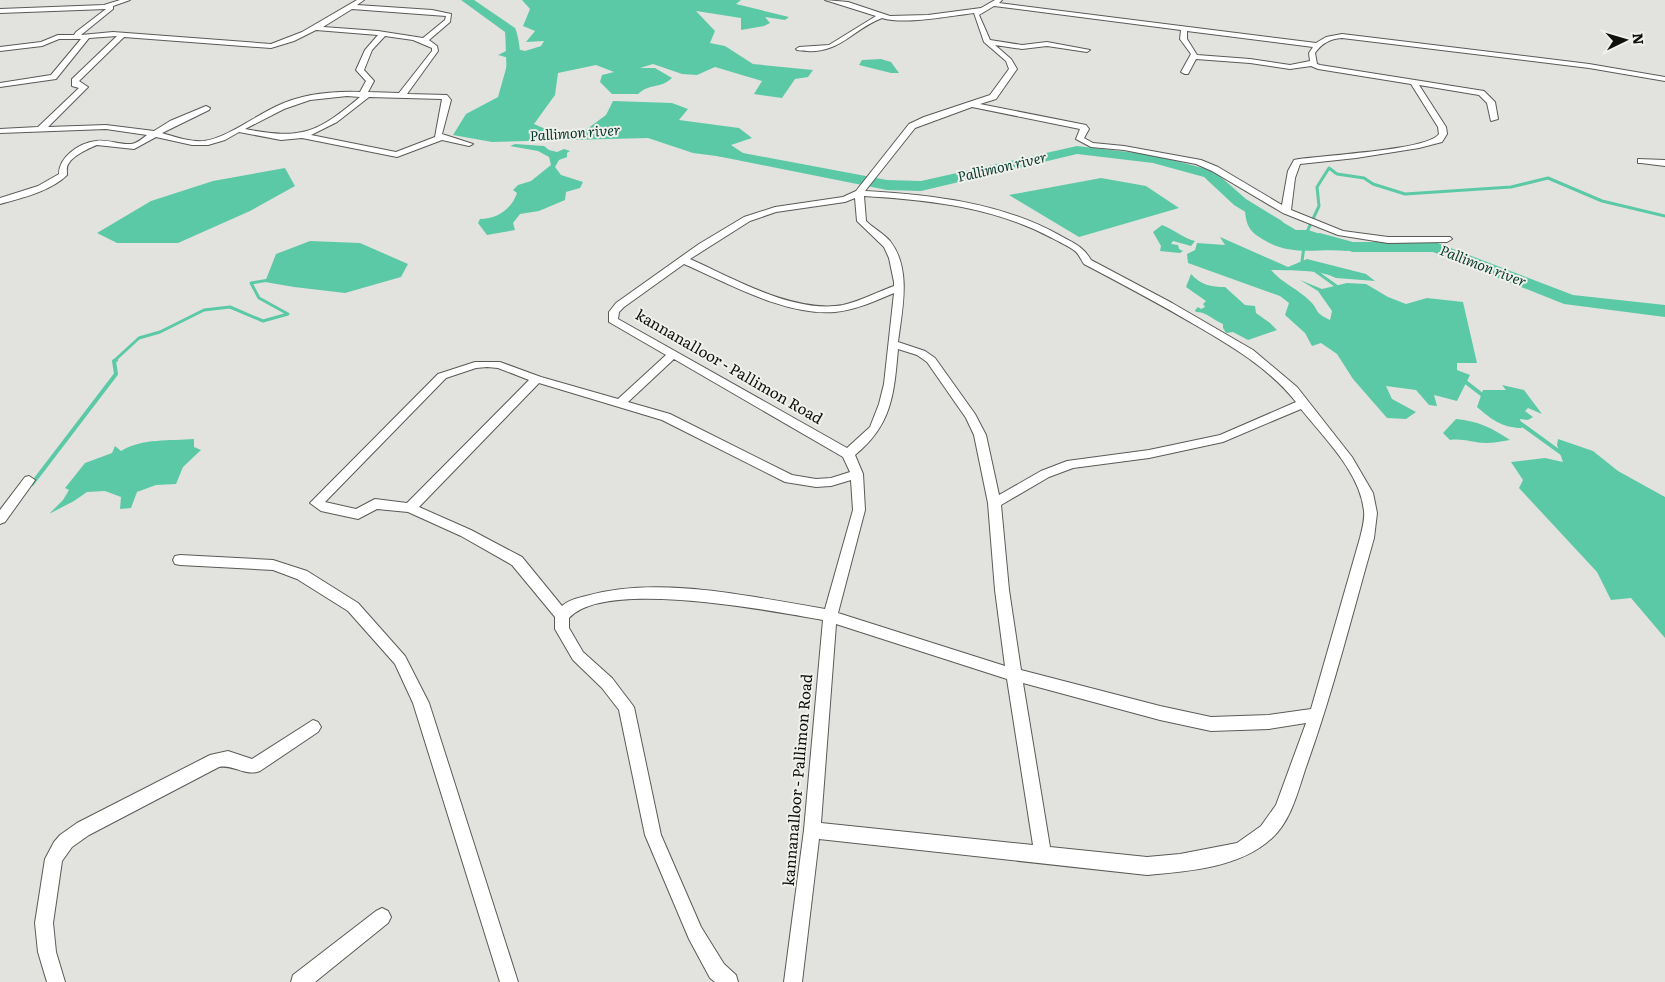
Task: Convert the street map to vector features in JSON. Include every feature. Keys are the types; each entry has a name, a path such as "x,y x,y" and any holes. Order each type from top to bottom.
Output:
{"street":[{"path":"0,11 107,6 127,0"},
{"path":"0,49 42,44 58,37 86,37 108,33 271,46 282,43 313,28 361,0"},
{"path":"828,0 864,9 881,16 900,18 928,17 980,10 997,2 1184,29 1316,45"},
{"path":"77,37 78,33 112,8 107,6"},
{"path":"351,7 432,12 449,15 448,21 425,40"},
{"path":"848,454 865,440 876,426 887,400 892,377 893,344 899,287 890,248 883,239 862,221 862,191 912,126 968,104 992,97 1013,69 1010,60 987,42 976,14 980,10"},
{"path":"799,49 829,47 864,23 881,16"},
{"path":"313,28 383,34 425,40 432,44 435,47 435,51 402,95"},
{"path":"1184,29 1183,40 1191,49 1193,57 1184,72"},
{"path":"238,130 288,137 301,135 335,120 365,94 370,81 360,70 368,49 383,34"},
{"path":"41,128 84,87 75,84 75,81 122,35"},
{"path":"0,85 53,77 86,37"},
{"path":"1494,119 1491,102 1481,93 1322,68 1314,66 1312,53 1316,45 1330,37 1349,37 1589,66 1665,79"},
{"path":"987,42 1018,46 1047,44 1087,50"},
{"path":"1193,57 1250,61 1290,67 1314,63"},
{"path":"1286,211 1292,173 1297,162 1362,155 1432,143 1439,140 1443,134 1442,127 1413,81"},
{"path":"0,131 106,127 198,143 215,140 295,101 328,95 365,94 446,98 438,132 441,137"},
{"path":"968,104 1083,127 1085,129 1080,139 1086,144 1131,149 1198,162 1215,169 1286,211 1342,233 1388,240 1447,239"},
{"path":"0,201 27,193 63,176 63,165 67,159 90,145 132,147 149,139 173,123 206,108"},
{"path":"301,135 327,142 397,155 441,137 469,144"},
{"path":"1641,161 1665,162"},
{"path":"812,830 1147,866 1180,863 1240,851 1267,832 1283,809 1317,714 1367,538 1370,513 1367,493 1348,460 1304,403 1272,370 1249,352 1168,305 1087,262 1080,250 1026,222 972,207 862,191"},
{"name":"kannanalloor - Pallimon Road","path":"793,982 812,830 830,616 859,510 857,474 848,454 613,320 614,312 620,304 683,260 747,219 775,210 845,199 862,191"},
{"path":"683,260 777,300 813,309 835,309 854,305 899,287"},
{"path":"893,344 921,353 932,360 970,417 982,441 994,503 1002,590 1043,855"},
{"path":"620,403 674,354"},
{"path":"729,982 717,971 695,933 653,835 626,707 607,683 578,656 562,629 562,616 517,561 466,533 410,508 375,504 358,514 326,508 316,503 442,376 475,365 487,364 500,365 537,379 666,417 788,479 816,483 831,482 857,474"},
{"path":"410,508 537,379"},
{"path":"994,503 1045,474 1071,464 1149,454 1222,438 1304,403"},
{"path":"0,519 29,480"},
{"path":"180,560 273,565 302,575 353,607 400,660 421,703 510,982"},
{"path":"562,616 571,606 595,599 637,593 662,593 740,600 830,616 1014,675 1160,713 1211,724 1269,722 1317,714"},
{"path":"56,982 47,952 44,923 54,859 66,841 82,829 120,808 216,760 232,758 249,766 254,766 313,727"},
{"path":"300,982 382,917"}],"water":[{"path":"522,0 741,0 736,4 789,17 785,20 765,17 770,23 764,26 741,30 741,18 696,11 715,31 710,43 725,46 753,64 813,70 808,77 795,79 782,98 754,94 762,81 715,67 697,75 682,74 653,64 640,68 655,68 672,78 663,84 647,88 638,94 612,94 600,82 602,75 614,72 596,65 558,73 555,95 534,124 557,134 587,129 606,115 613,101 672,103 688,109 679,120 739,128 752,138 731,145 755,161 693,153 648,138 492,142 453,135 466,114 498,97 509,58 498,55 512,48 525,51 541,46 544,41 526,42 535,31 523,26 530,9"},
{"path":"881,59 891,62 899,73 891,73 859,65 862,60"},
{"path":"515,144 544,146 549,150 557,152 564,149 570,151 567,153 567,157 559,160 555,167 561,175 583,182 580,188 566,192 565,200 539,211 520,214 513,223 515,230 487,235 478,223 480,219 498,215 507,209 517,193 513,190 518,185 531,181 551,165 549,157 538,151 510,146"},
{"path":"285,168 295,186 250,211 178,243 117,243 97,233 151,201 213,181"},
{"path":"1101,178 1146,186 1179,208 1079,237 1009,195"},
{"path":"1257,207 1296,230 1308,230 1351,244 1347,251 1304,251 1274,245 1255,234 1246,220 1245,210"},
{"path":"1162,225 1195,241 1191,246 1173,241 1171,244 1178,245 1179,249 1183,251 1180,253 1160,251 1161,246 1153,232"},
{"path":"1220,237 1288,267 1307,259 1366,274 1375,281 1336,278 1313,272 1271,270 1313,304 1321,315 1330,320 1332,311 1318,291 1300,280 1322,289 1347,283 1366,284 1388,297 1406,304 1427,298 1463,302 1477,363 1457,363 1457,370 1470,375 1457,401 1434,395 1437,406 1429,405 1416,390 1386,386 1392,399 1416,412 1406,419 1387,418 1353,379 1337,354 1321,343 1312,346 1305,333 1285,315 1289,303 1280,296 1188,263 1187,254 1195,250 1197,243 1225,245"},
{"path":"310,241 360,243 408,264 401,277 345,293 265,282 276,254"},
{"path":"1191,274 1206,285 1225,287 1245,305 1255,306 1256,313 1277,330 1248,340 1233,332 1226,333 1223,324 1207,315 1196,312 1195,310 1198,307 1201,309 1205,307 1203,304 1206,301 1186,287"},
{"path":"1502,385 1524,390 1542,414 1528,408 1525,411 1533,417 1528,420 1520,419 1522,428 1515,428 1497,422 1477,407 1483,390 1506,390"},
{"path":"1456,419 1471,421 1484,426 1510,440 1486,443 1450,440 1443,433"},
{"path":"194,439 194,447 201,450 183,467 176,484 156,485 137,492 131,508 120,509 121,497 105,491 87,492 49,514 63,500 69,490 65,488 85,463 112,453 115,446 121,451 147,442"},
{"path":"1558,439 1593,451 1618,471 1665,497 1665,638 1631,598 1611,600 1597,572 1519,488 1523,480 1511,462 1545,458 1563,462 1557,445"}],"waterway":[{"name":"Pallimon river","path":"467,0 511,31 514,60 513,78"},
{"name":"Pallimon river","path":"722,153 887,185 921,186 1077,150 1154,159 1209,174 1240,202 1276,224"},
{"path":"1306,234 1319,206 1317,187 1329,168 1337,174 1364,178 1373,184 1405,194 1511,187 1548,178 1602,201 1665,216"},
{"name":"Pallimon river","path":"1320,238 1353,247 1435,247 1570,300 1665,311"},
{"path":"1304,247 1302,261 1305,263"},
{"path":"1314,270 1339,288"},
{"path":"114,361 139,338 160,332 204,310 230,307 263,321 288,314 259,298 251,283 269,280"},
{"path":"32,484 116,374 114,361"},
{"path":"1463,380 1485,397"},
{"path":"1517,421 1564,455"}]}
